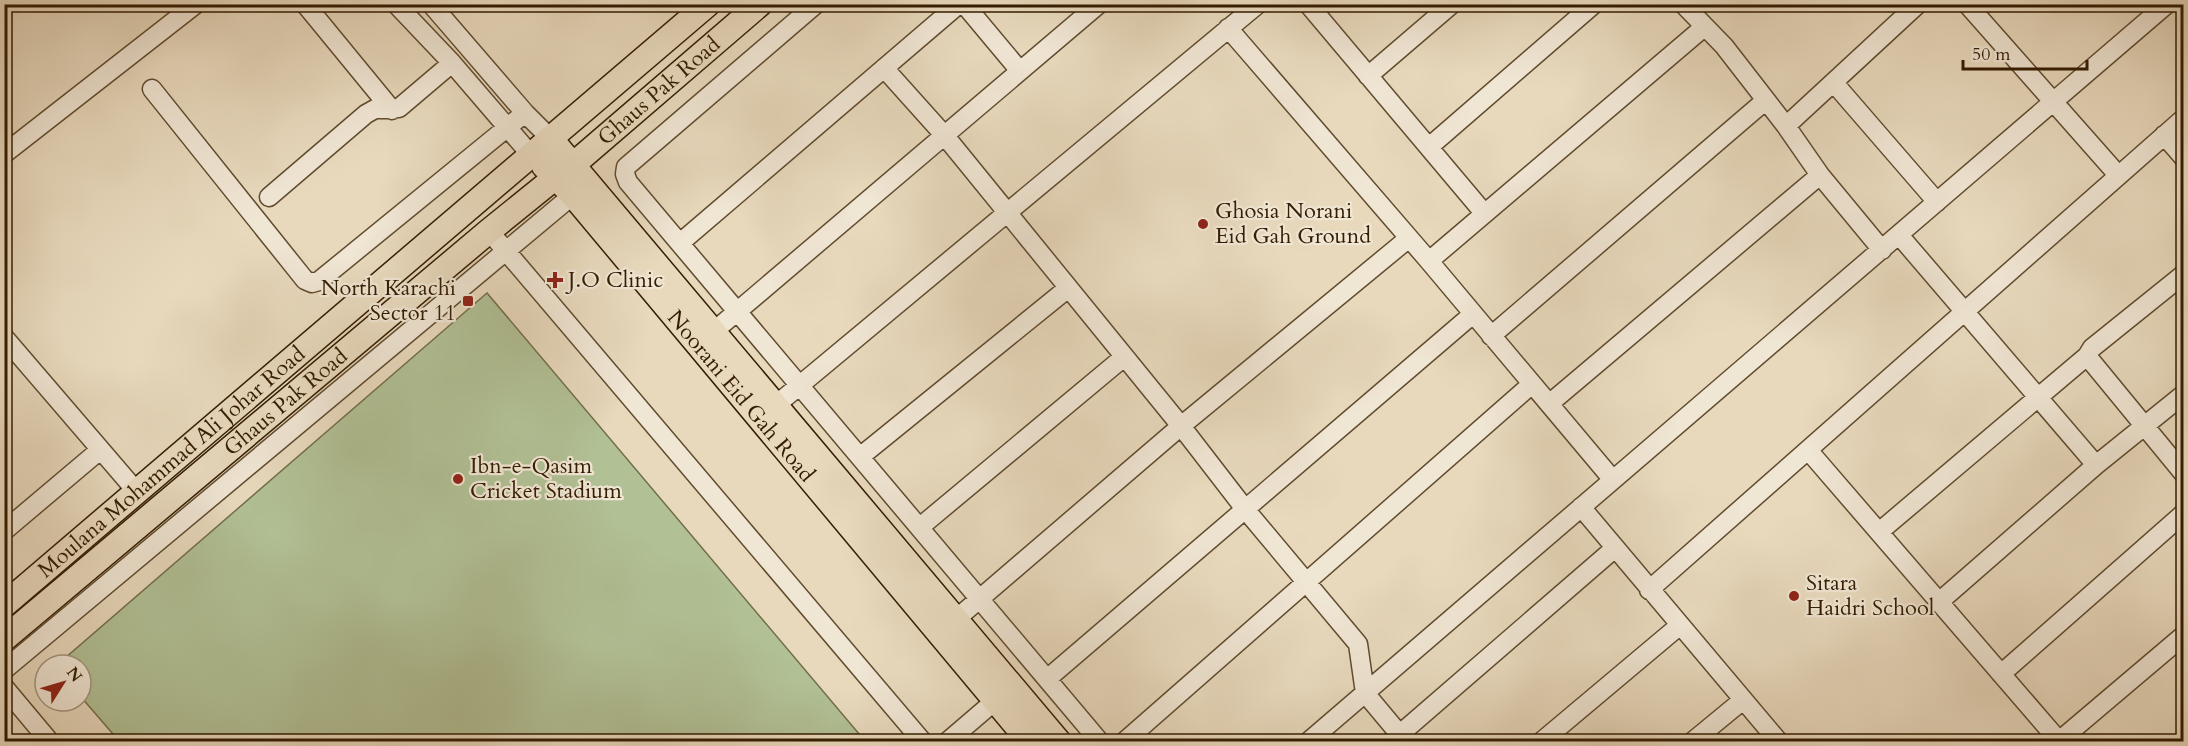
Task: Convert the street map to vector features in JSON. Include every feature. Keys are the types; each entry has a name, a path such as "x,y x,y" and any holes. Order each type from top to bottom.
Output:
{"main road":[{"path":"550,138 708,4"},
{"name":"Ghaus Pak Road","path":"4,639 489,231 566,170 759,4"},
{"name":"Moulana Mohammad Ali Johar Road","path":"4,605 550,138"},
{"name":"Noorani Eid Gah Road","path":"550,138 566,170 573,195 1030,741"},
{"name":"Noorani Eid Gah Road","path":"531,155 566,170 713,332 1059,741"}],"street":[{"path":"4,154 196,4"},
{"path":"305,4 392,110"},
{"name":"Noorani Eid Gah Road","path":"396,4 452,63 531,155"},
{"name":"Noorani Eid Gah Road","path":"431,4 525,113 550,138"},
{"path":"816,4 626,166 625,174 628,182 1100,741"},
{"path":"680,243 958,4"},
{"path":"964,4 1020,71"},
{"path":"713,332 1099,4"},
{"path":"776,405 1258,4"},
{"path":"1308,4 1484,213"},
{"path":"1368,76 1452,4"},
{"path":"1429,147 1594,4"},
{"path":"1683,4 1724,46 1786,126 1820,175 1882,250"},
{"path":"1786,126 1918,4"},
{"path":"1967,4 2118,175"},
{"path":"1308,741 2167,4"},
{"path":"1429,261 1703,27"},
{"path":"1228,28 1429,261 1613,480"},
{"path":"269,197 366,114 375,109 399,108 452,63"},
{"path":"884,68 945,136 1067,289 1181,426 1245,509 1358,644 1365,693 1400,739 1615,548"},
{"path":"1834,83 1937,202"},
{"path":"152,89 305,280 312,283 319,281 525,113"},
{"path":"1491,336 1766,100"},
{"path":"1649,590 2184,118"},
{"path":"2164,135 2184,158"},
{"path":"1549,404 1820,175"},
{"path":"4,670 573,195"},
{"path":"489,231 923,741"},
{"path":"1899,235 2096,465"},
{"path":"956,620 1181,426 1409,238"},
{"path":"1879,532 2087,356 2092,348 2184,274"},
{"path":"861,456 1067,289"},
{"path":"1047,679 1473,314"},
{"path":"4,337 137,492"},
{"path":"2087,356 2184,474"},
{"path":"920,527 1124,357"},
{"path":"1124,741 1532,384"},
{"path":"1939,602 2096,465 2184,394"},
{"path":"4,531 100,450"},
{"path":"1808,450 2059,741 2078,736 2184,635"},
{"path":"1581,507 1679,626 1779,741"},
{"path":"2001,674 2184,513"},
{"path":"1541,741 1679,626"},
{"path":"4,687 50,741"},
{"path":"947,741 996,700"},
{"path":"1692,741 1743,700"}],"green space":[{"name":"Ibn-e-Qasim Cricket Stadium","path":"487,293 865,741 119,741 93,711 93,653 71,653"}],"place":[{"name":"Ghosia Norani Eid Gah Ground","path":"1203,224"},
{"name":"J.O Clinic","path":"555,280"},
{"name":"North Karachi Sector 11","path":"468,301"},
{"name":"Ibn-e-Qasim Cricket Stadium","path":"458,479"},
{"name":"Sitara Haidri School","path":"1794,596"}]}
